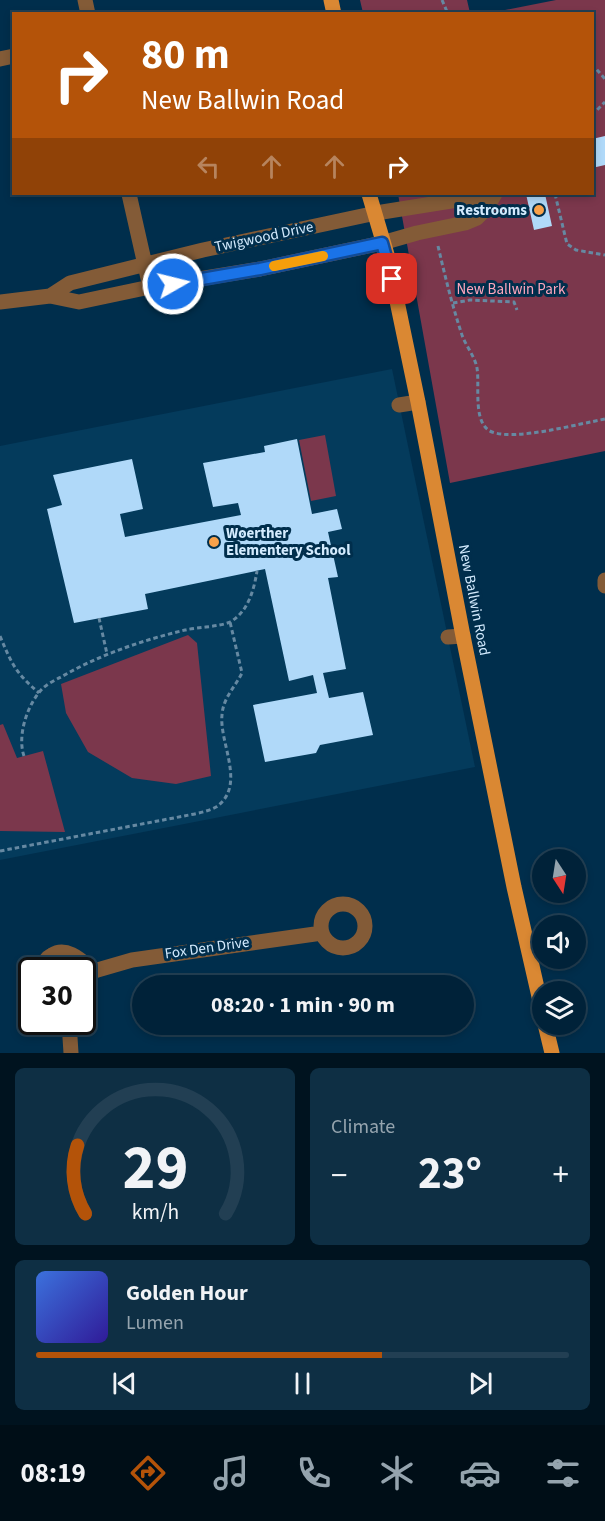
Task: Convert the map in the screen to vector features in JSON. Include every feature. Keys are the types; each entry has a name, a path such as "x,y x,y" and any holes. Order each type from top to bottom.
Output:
{"main road":[{"name":"New Ballwin Road","path":"369,195 388,258 418,402 455,637 535,981"},
{"path":"548,1035 552,1053"}],"street":[{"path":"129,195 150,287"},
{"path":"376,213 489,195"},
{"path":"382,243 477,218 494,195"},
{"name":"Twigwood Drive","path":"50,296 70,282 376,213"},
{"name":"Twigwood Drive","path":"0,302 50,296 79,302 150,287 260,269 382,243"},
{"path":"399,405 418,402"},
{"path":"605,580 605,586"},
{"name":"Fox Den Drive","path":"96,970 160,954 322,933"},
{"path":"48,957 56,952 64,951 73,957"},
{"path":"70,1035 71,1053"}],"path":[{"path":"594,66 605,79"},
{"path":"594,113 605,102"},
{"path":"555,195 567,244 576,250 605,255"},
{"path":"437,241 452,303 464,340 477,366 480,420 489,431 503,435 529,434 605,419"},
{"path":"452,303 470,300 514,302 517,310"},
{"path":"24,756 21,747 23,729 31,705 43,688 86,663 107,655 184,630 230,622 244,609 254,590 257,571"},
{"path":"99,618 107,655"},
{"path":"0,851 184,816 214,808 225,799 231,785 230,768 222,732 222,714 226,697 242,673 230,622"},
{"path":"0,636 10,662 21,677 39,693"}],"shaded area":[{"name":"Woerther Elementery School","path":"392,369 475,767 0,860 0,446"}],"green space":[{"path":"360,0 467,0 470,12 363,12"},
{"name":"New Ballwin Park","path":"556,0 605,0 605,451 450,483 398,195 594,195 594,12 495,12"},
{"path":"325,435 336,496 311,501 299,440"},
{"path":"188,635 197,643 211,776 176,784 132,778 88,752 66,713 61,684"},
{"path":"3,724 17,758 43,751 65,832 0,831 0,725"}],"building":[{"path":"605,136 605,165 594,168 594,139"},
{"name":"Restrooms","path":"526,195 545,195 552,226 534,230"},
{"path":"297,439 312,514 337,509 342,529 328,532 338,577 328,578 346,669 323,673 329,698 363,692 373,735 320,745 316,753 265,762 253,705 317,693 313,675 289,681 265,569 145,594 148,609 74,623 47,509 62,505 53,475 132,459 143,509 120,514 125,537 241,515 238,503 213,507 203,463 265,452 264,446"}],"slow traffic":[{"path":"274,266 323,256"}],"place":[{"name":"Restrooms","path":"539,210"},
{"name":"Woerther Elementery School","path":"214,542"}],"route":[{"path":"173,284 260,269 382,243 392,279"}]}
